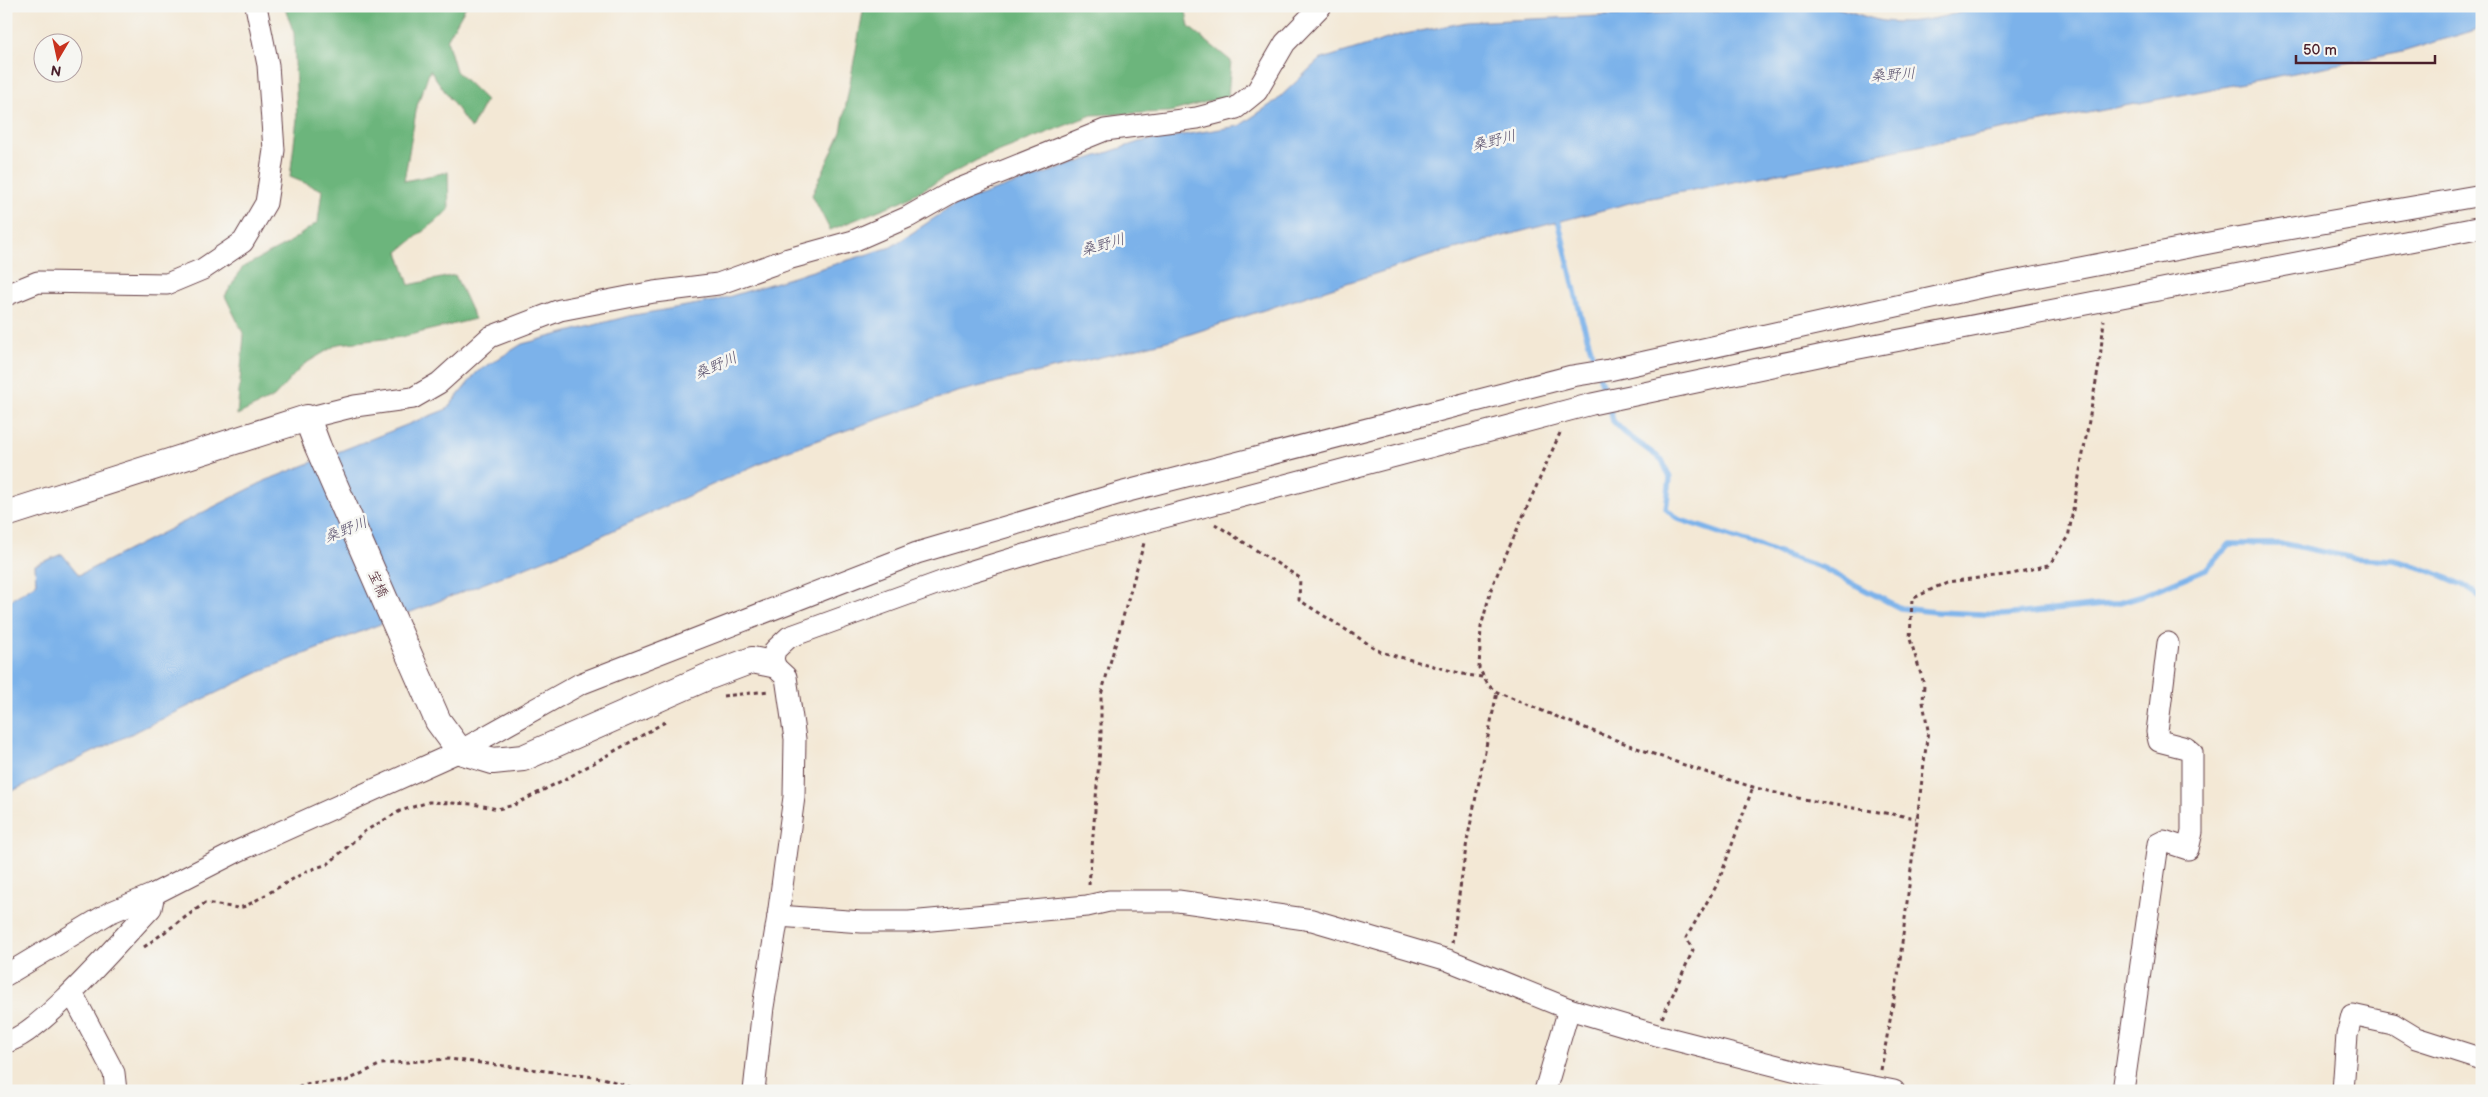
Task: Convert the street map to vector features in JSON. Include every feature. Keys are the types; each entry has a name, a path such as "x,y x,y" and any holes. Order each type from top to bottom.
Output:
{"street":[{"path":"6,295 38,282 167,284 203,269 242,242 266,203 274,150 268,65 256,6"},
{"path":"6,514 308,418 355,406 413,398 439,383 490,337 560,310 654,292 718,284 788,259 853,241 908,217 952,192 1105,130 1197,118 1236,108 1257,91 1286,43 1321,6"},
{"path":"6,975 109,913 154,894 238,851 460,751 580,684 917,553 1124,492 1572,376 1610,370 1982,287 2230,239 2482,195"},
{"path":"772,664 775,650 789,637 969,572 1150,521 1561,412 1828,354 2482,227"},
{"name":"宝橋","path":"308,418 318,446 438,721 460,751"},
{"path":"2123,1091 2158,844 2164,841 2188,849 2192,832 2192,753 2186,748 2160,741 2157,732 2168,643"},
{"path":"460,751 493,761 523,758 707,677 752,660 772,664 786,677 795,739 794,797 778,916 763,1007 754,1091"},
{"path":"8,1043 72,993 150,908 154,894"},
{"path":"778,916 862,922 909,922 1087,906 1109,901 1178,901 1244,909 1312,920 1448,960 1569,1009 1660,1036 1886,1090"},
{"path":"72,993 114,1073 116,1091"},
{"path":"1545,1091 1569,1009"},
{"path":"2343,1091 2347,1035 2352,1015 2393,1024 2416,1038 2482,1059"}],"path":[{"path":"1886,1090 1916,818 1928,730 1924,702 1924,684 1910,639 1912,599 1947,582 2012,574 2049,565 2068,538 2105,325 2102,301"},
{"path":"1561,412 1561,430 1492,586 1481,627 1479,668 1488,686 1497,692 1586,730 1753,787 1814,801 1916,818"},
{"path":"1192,510 1300,578 1299,600 1382,652 1467,675 1482,677"},
{"path":"1087,906 1101,736 1101,695 1150,521"},
{"path":"717,696 788,689"},
{"path":"1448,960 1467,841 1497,692"},
{"path":"143,947 205,903 238,908 246,906 307,871 328,864 365,831 400,811 429,802 473,804 498,809 514,805 571,776 672,718"},
{"path":"1660,1036 1662,1015 1692,950 1686,938 1718,883 1753,787"},
{"path":"291,1091 306,1084 346,1081 381,1064 448,1059 603,1078 630,1088 650,1091"}],"green space":[{"path":"284,6 466,6 447,40 456,71 486,100 471,129 430,70 417,106 404,181 448,172 449,210 398,252 409,285 455,275 475,319 402,337 338,344 303,365 274,397 237,415 244,335 225,296 243,267 287,244 318,222 322,190 290,177 297,119 294,33"},
{"path":"864,6 1185,6 1189,27 1231,61 1228,96 1170,112 1092,115 977,160 902,201 830,230 812,195 841,132"}],"water":[{"name":"桑野川","path":"1820,6 1837,8 1884,21 1910,22 1959,13 1983,6 2482,6 2482,28 2402,52 1641,200 1439,253 1175,339 957,392 786,451 579,546 266,669 6,794 6,603 36,584 35,565 62,554 79,575 267,480 447,409 477,372 522,344 629,316 715,301 891,247 957,203 1139,142 1239,126 1276,101 1319,60 1400,35 1467,22"}],"waterway":[{"path":"1557,215 1581,317 1606,397"},
{"path":"1609,406 1613,421 1625,433 1662,460 1670,478 1666,509 1678,519 1823,568 1900,608 1936,612 2003,615 2113,604 2143,595 2206,569 2230,544 2285,544 2353,558 2393,560 2422,568 2463,585 2482,598"}]}
